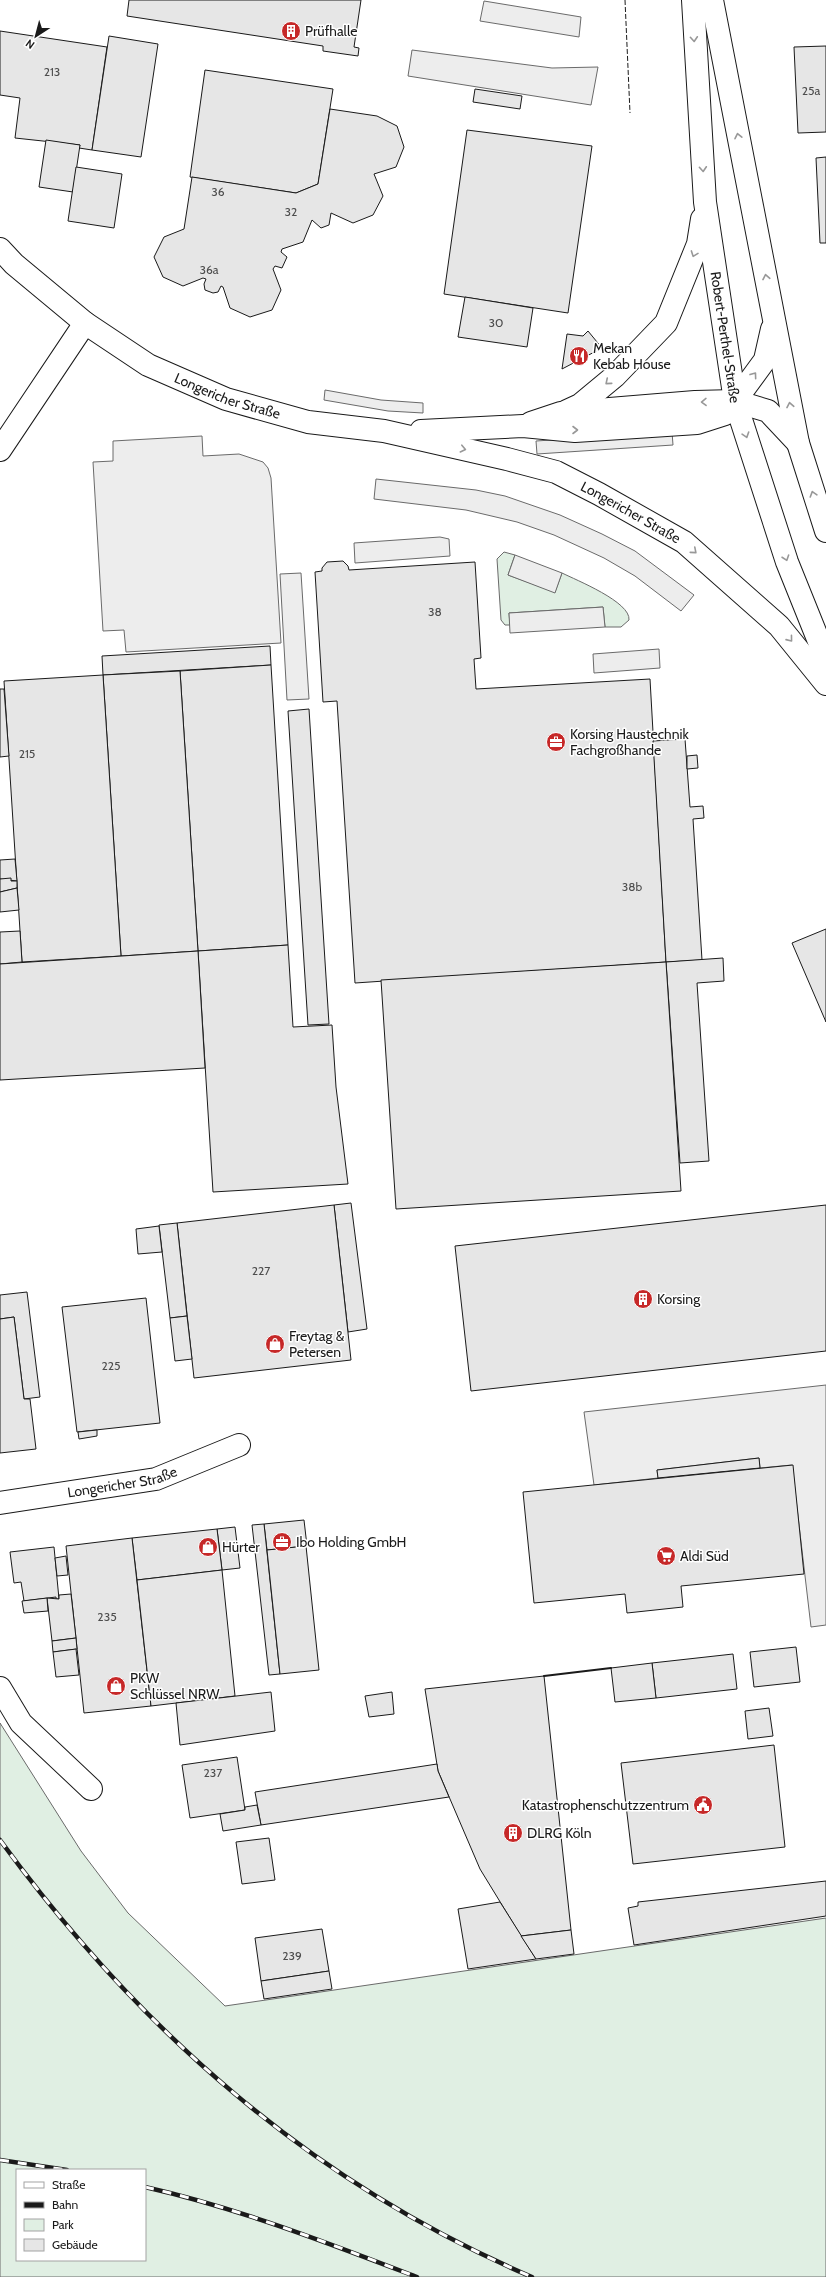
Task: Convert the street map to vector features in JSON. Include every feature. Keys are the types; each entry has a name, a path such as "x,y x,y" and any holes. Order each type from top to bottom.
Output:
{"street":[{"name":"Robert-Perthel-Straße","path":"693,0 705,202 735,401 787,562 826,659"},
{"path":"712,0 798,443 826,531"},
{"name":"Longericher Straße","path":"523,426 580,406 615,376 666,323 684,284 698,244 705,202"},
{"name":"Longericher Straße","path":"0,249 14,264 85,323 148,365 226,399 308,422 384,431 556,472 684,542 779,626 826,684"},
{"name":"Longericher Straße","path":"384,431 449,430 523,426 575,431 697,423 725,414 735,401 765,360 774,318"},
{"path":"0,450 85,323"},
{"name":"Longericher Straße","path":"561,413 695,402 735,401 768,411 798,443"},
{"name":"Longericher Straße","path":"0,1503 156,1479 239,1445"},
{"path":"0,1688 21,1723 91,1790"}],"green space":[{"path":"504,552 515,555 508,575 555,592 562,573 602,592 612,599 627,613 629,620 621,627 605,627 603,607 509,613 510,625 505,625 501,620 497,559"},
{"path":"0,1723 81,1851 128,1913 225,2006 826,1918 826,2277 0,2277"}],"shaded area":[{"path":"484,1 581,17 579,37 480,21"},
{"path":"412,50 552,68 598,67 591,105 408,76"},
{"path":"325,390 381,400 423,403 423,413 388,411 324,400"},
{"path":"672,432 673,445 537,454 536,441"},
{"path":"202,436 203,456 239,454 263,462 268,468 271,478 281,643 126,652 124,630 103,631 93,462 113,461 113,441"},
{"path":"376,479 476,490 505,496 560,515 635,551 694,595 681,611 635,576 604,558 554,535 517,522 466,510 374,499"},
{"path":"440,537 449,539 450,556 355,563 354,543"},
{"path":"515,555 562,573 555,593 508,575"},
{"path":"301,573 309,699 287,700 280,574"},
{"path":"603,607 605,627 510,633 509,613"},
{"path":"659,649 660,668 594,673 593,654"},
{"path":"826,1385 826,1625 811,1627 792,1465 760,1468 759,1458 657,1470 658,1478 594,1485 584,1412"}],"building":[{"name":"Prüfhalle","path":"129,0 361,0 354,47 359,48 358,56 323,51 323,46 127,16"},
{"path":"0,31 107,47 92,150 79,148 80,145 15,138 20,98 0,95"},
{"path":"109,36 158,44 141,157 92,150"},
{"path":"826,46 826,132 798,133 794,47"},
{"path":"205,70 333,89 318,184 296,193 190,177"},
{"path":"475,89 522,96 520,109 473,102"},
{"path":"330,109 377,116 397,126 404,147 396,167 374,174 383,196 373,215 353,223 331,213 329,225 321,228 312,220 303,242 282,249 281,252 287,257 282,268 275,266 273,269 281,290 272,310 250,317 230,308 223,287 221,286 218,292 213,293 205,290 204,284 206,279 203,278 183,286 163,277 154,257 164,237 184,229 192,177 296,193 318,184"},
{"path":"467,130 592,146 568,313 444,294"},
{"path":"46,140 80,145 73,192 39,187"},
{"path":"826,157 826,243 820,243 816,158"},
{"path":"76,167 122,174 114,228 68,221"},
{"path":"465,297 533,308 527,347 458,337"},
{"path":"588,331 602,348 562,369 567,334 583,336"},
{"path":"343,561 348,566 349,570 475,562 481,658 474,659 476,689 650,679 666,962 355,983 337,701 323,702 315,572 322,571 322,568 327,562"},
{"path":"270,646 271,665 103,675 102,656"},
{"path":"271,665 288,945 198,951 180,671"},
{"path":"180,671 198,951 121,956 103,675"},
{"path":"103,675 121,956 22,962 4,681"},
{"path":"0,689 4,689 9,756 0,757"},
{"path":"309,709 329,1024 308,1025 288,711"},
{"path":"685,739 690,807 703,806 704,818 693,819 702,960 666,962 653,741"},
{"path":"697,755 698,768 687,769 687,756"},
{"path":"15,859 17,881 0,879 0,860"},
{"path":"11,878 11,881 17,881 17,888 0,892 0,879"},
{"path":"17,888 19,910 0,912 0,892"},
{"path":"826,929 826,1022 792,943"},
{"path":"20,931 22,962 0,964 0,932"},
{"path":"288,945 293,1027 332,1025 336,1087 348,1184 213,1192 198,951"},
{"path":"198,951 205,1068 0,1080 0,964"},
{"path":"723,958 724,981 697,983 709,1161 680,1163 666,962"},
{"path":"666,962 681,1191 396,1209 381,980"},
{"path":"351,1203 367,1329 348,1332 334,1205"},
{"path":"334,1205 351,1360 194,1378 177,1223"},
{"name":"Korsing","path":"826,1205 826,1351 471,1391 455,1246"},
{"path":"177,1223 187,1316 170,1318 159,1225"},
{"path":"159,1226 162,1252 138,1254 136,1229"},
{"path":"27,1292 40,1397 24,1399 14,1317 0,1319 0,1295"},
{"path":"146,1298 160,1423 77,1432 62,1307"},
{"path":"187,1316 192,1359 175,1361 170,1318"},
{"path":"14,1317 24,1399 30,1399 36,1449 0,1453 0,1319"},
{"path":"97,1430 97,1436 79,1439 78,1432"},
{"path":"759,1458 760,1468 658,1478 657,1470"},
{"name":"Aldi Süd","path":"793,1465 804,1574 681,1586 683,1607 627,1613 625,1594 534,1603 523,1492"},
{"path":"304,1520 307,1546 267,1550 264,1524"},
{"path":"264,1524 280,1674 269,1675 252,1525"},
{"path":"235,1527 240,1568 222,1570 217,1529"},
{"path":"217,1529 222,1570 137,1580 132,1538"},
{"path":"132,1538 151,1706 84,1713 66,1546"},
{"path":"306,1546 319,1670 280,1674 267,1550"},
{"path":"54,1547 59,1599 56,1599 56,1597 24,1601 21,1582 14,1583 10,1552"},
{"path":"66,1556 68,1575 57,1576 55,1558"},
{"path":"222,1570 235,1696 151,1706 137,1580"},
{"path":"71,1594 76,1638 52,1641 47,1598 59,1599 59,1595"},
{"path":"47,1598 48,1611 24,1613 22,1601"},
{"path":"76,1638 77,1649 53,1652 52,1641"},
{"path":"796,1647 800,1682 754,1687 750,1652"},
{"path":"76,1649 79,1675 56,1677 53,1652"},
{"path":"733,1654 737,1689 656,1698 652,1663"},
{"path":"652,1663 656,1698 615,1702 611,1668"},
{"name":"DLRG Köln","path":"544,1676 571,1930 521,1936 480,1869 438,1771 425,1689"},
{"path":"271,1692 275,1731 180,1745 176,1703"},
{"path":"392,1692 394,1714 369,1717 365,1696"},
{"path":"769,1708 773,1736 748,1739 745,1711"},
{"name":"Katastrophenschutzzentrum","path":"774,1745 785,1847 633,1864 621,1763"},
{"path":"237,1757 245,1810 190,1818 182,1765"},
{"path":"437,1764 438,1771 449,1797 261,1825 255,1792"},
{"path":"257,1805 261,1825 223,1831 220,1814 245,1810 245,1807"},
{"path":"269,1838 275,1880 242,1884 236,1842"},
{"path":"826,1881 826,1916 634,1945 628,1908 638,1906 638,1902"},
{"path":"500,1902 536,1959 468,1969 458,1909"},
{"path":"322,1929 329,1971 261,1981 255,1938"},
{"path":"571,1930 574,1954 536,1959 521,1936"},
{"path":"329,1971 332,1989 264,1999 261,1981"}],"railway":[{"path":"0,1840 54,1910 111,1976 172,2037 236,2095 304,2148 376,2196 452,2239 532,2277"},
{"path":"0,2160 60,2169"},
{"path":"146,2187 214,2205 282,2227 417,2277"}],"fence":[{"path":"625,0 630,113"}],"wall":[{"path":"544,1676 611,1668"}],"place":[{"name":"Prüfhalle","path":"291,31"},
{"name":"Mekan Kebab House","path":"579,356"},
{"name":"Korsing Haustechnik Fachgroßhande","path":"556,742"},
{"name":"Korsing","path":"643,1299"},
{"name":"Freytag & Petersen","path":"275,1344"},
{"name":"Ibo Holding GmbH","path":"282,1542"},
{"name":"Hürter","path":"208,1547"},
{"name":"Aldi Süd","path":"666,1556"},
{"name":"PKW Schlüssel NRW","path":"116,1686"},
{"name":"Katastrophenschutzzentrum","path":"703,1805"},
{"name":"DLRG Köln","path":"513,1833"}]}
